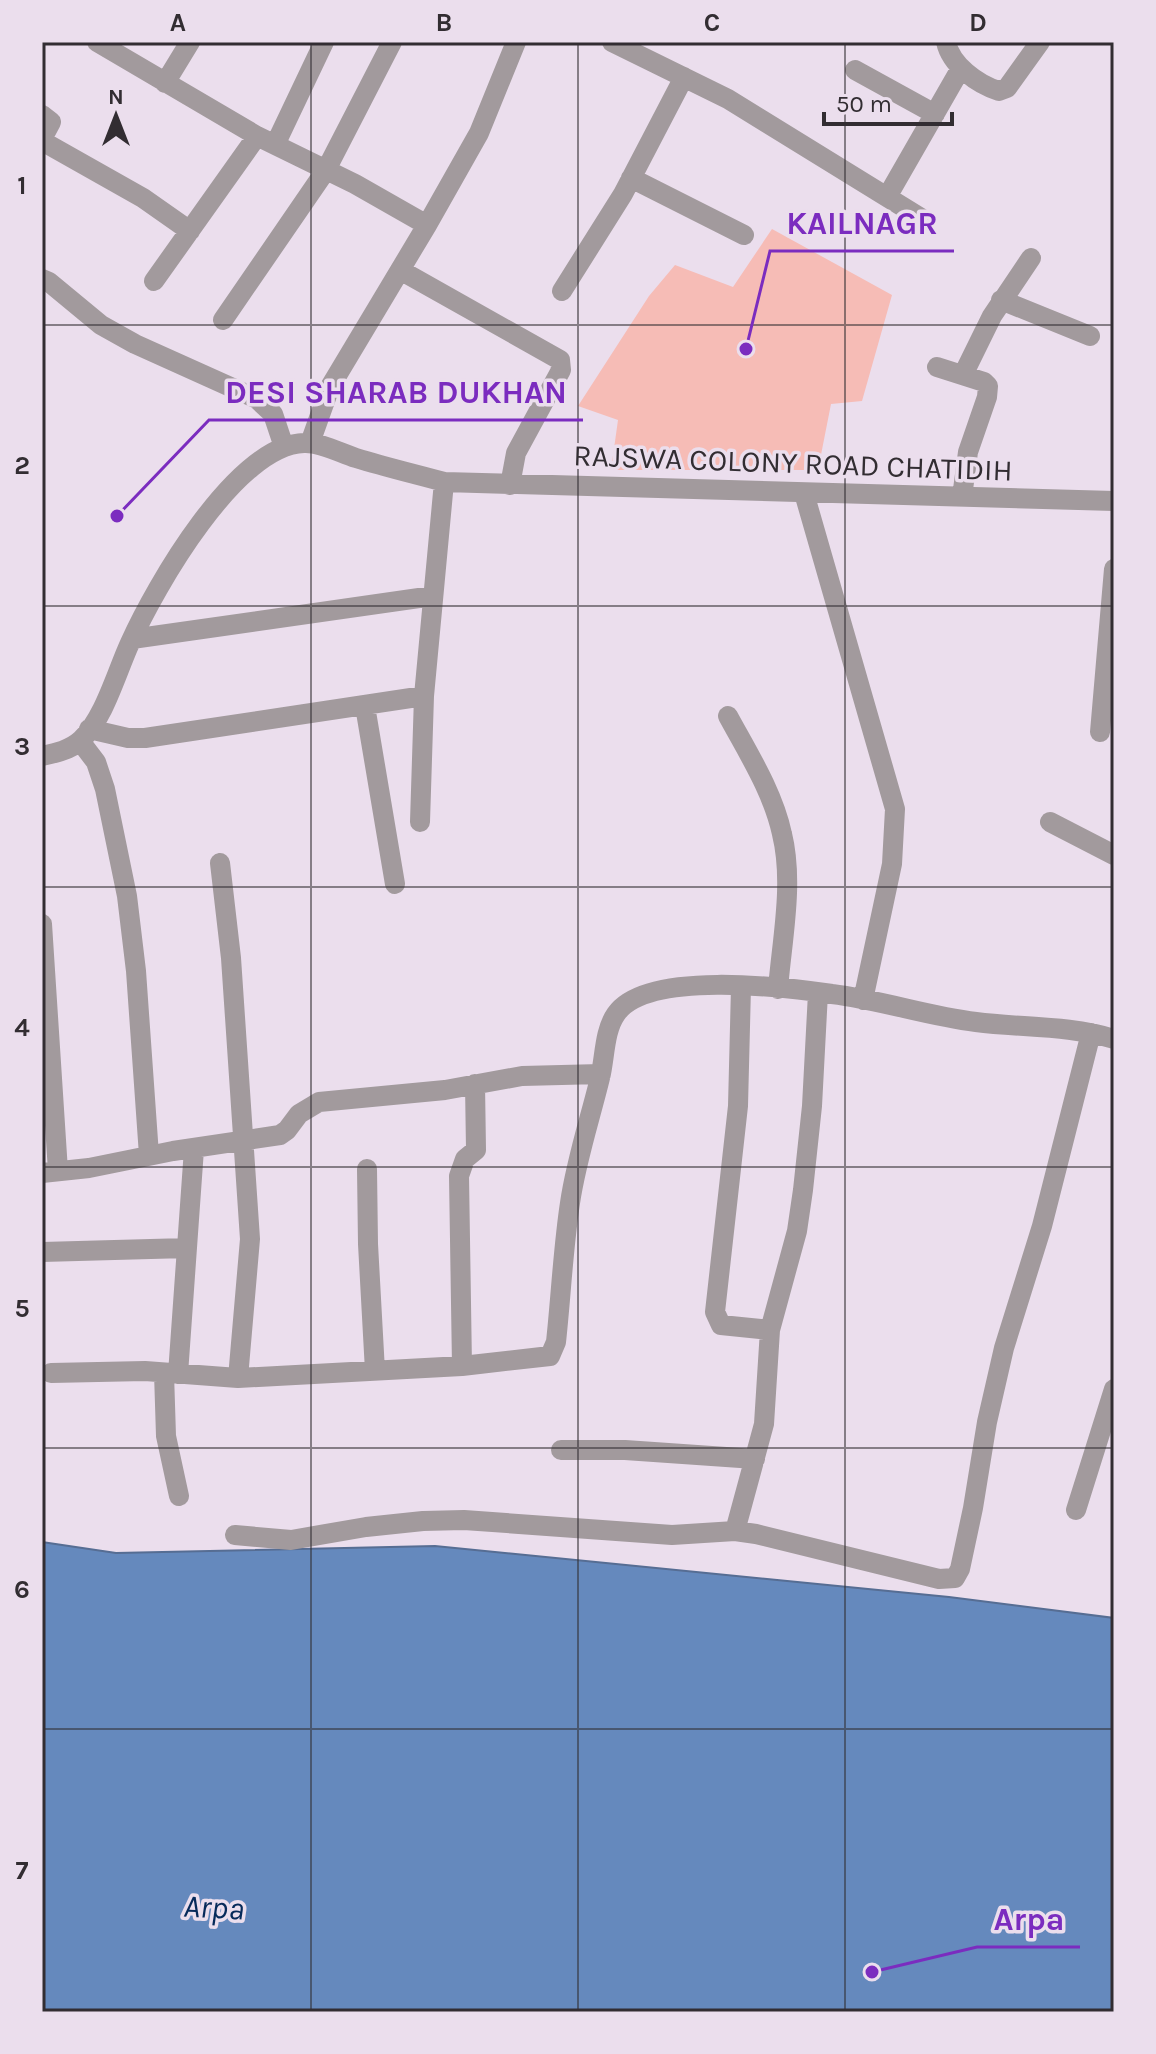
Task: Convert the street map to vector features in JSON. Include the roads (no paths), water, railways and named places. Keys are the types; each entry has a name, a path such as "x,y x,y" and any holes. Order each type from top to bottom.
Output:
{"street":[{"path":"97,42 266,140 427,225"},
{"path":"165,83 190,42"},
{"path":"154,281 190,231 266,140 324,42"},
{"path":"223,320 326,170 392,42"},
{"path":"42,756 65,750 85,735 105,701 132,639 177,555 198,524 252,468 284,447 310,443 330,387 479,133 516,42"},
{"path":"612,42 728,99 921,218"},
{"path":"946,42 950,54 961,68 999,91 1007,88 1040,42"},
{"path":"887,197 961,68"},
{"path":"855,70 935,114"},
{"path":"562,291 631,178 684,77"},
{"path":"42,115 51,122 42,140 143,198 190,231"},
{"path":"631,178 744,235"},
{"path":"963,375 1001,300 1031,258"},
{"path":"400,270 560,360 561,370 516,453 510,485"},
{"path":"42,279 113,332 257,399 273,414 284,447"},
{"path":"1001,300 1090,336"},
{"path":"937,367 984,382 989,391 968,452 962,497"},
{"name":"RAJSWA COLONY ROAD CHATIDIH","path":"310,443 444,482 470,484 1114,501"},
{"path":"420,822 424,696 444,482"},
{"path":"804,493 895,809 892,864 863,1000"},
{"path":"1100,732 1114,569"},
{"path":"132,639 433,596"},
{"path":"85,735 145,738 424,696"},
{"path":"365,706 395,884"},
{"path":"728,716 770,795 783,834 787,872 778,989"},
{"path":"85,735 105,789 127,896 136,971 149,1155"},
{"path":"1050,822 1114,855"},
{"path":"220,863 231,958 250,1239 238,1378"},
{"path":"42,924 50,1172 280,1135 299,1114 319,1102 522,1076 601,1074"},
{"path":"51,1373 171,1373 238,1378 462,1366 550,1356 554,1350 570,1201 609,1028 624,1004 641,994 677,986 778,989 863,1000 976,1022 1075,1028 1114,1039"},
{"path":"741,987 738,1106 715,1312 721,1325 770,1330"},
{"path":"735,1531 764,1424 770,1330 797,1231 812,1106 818,993"},
{"path":"235,1535 291,1540 366,1527 464,1520 672,1535 735,1531 939,1579 955,1578 960,1569 973,1508 987,1422 1004,1348 1042,1226 1091,1033"},
{"path":"462,1366 459,1176 465,1159 476,1150 475,1084"},
{"path":"179,1496 166,1436 187,1248 194,1149"},
{"path":"367,1169 375,1371"},
{"path":"42,1252 187,1248"},
{"path":"1076,1510 1114,1389"},
{"path":"561,1450 625,1450 755,1459"}],"water":[{"path":"42,1542 116,1553 435,1546 949,1597 1114,1618 1114,2012 42,2012"}],"place":[{"name":"KAILNAGR","path":"746,349"},
{"name":"DESI SHARAB DUKHAN","path":"117,516"},
{"name":"Arpa","path":"872,1972"}]}
